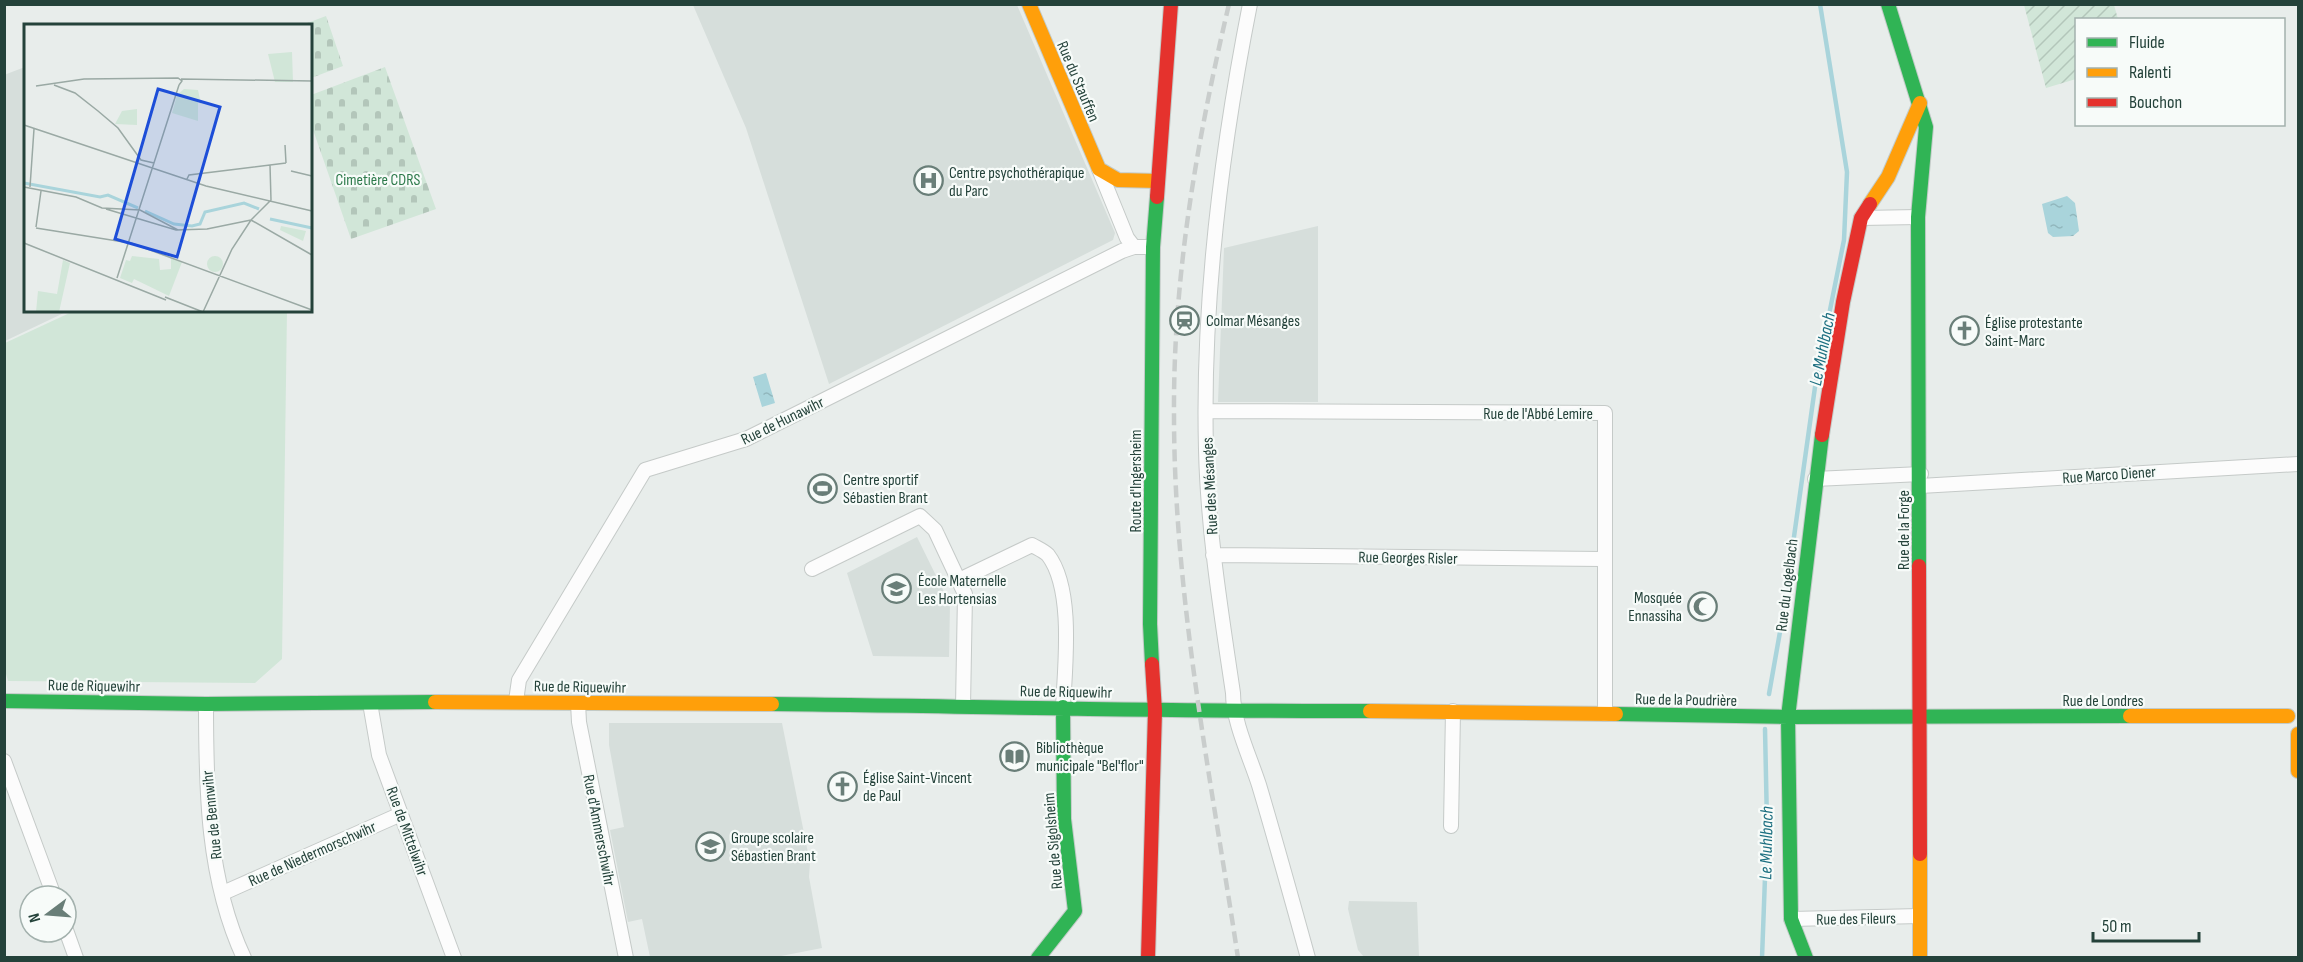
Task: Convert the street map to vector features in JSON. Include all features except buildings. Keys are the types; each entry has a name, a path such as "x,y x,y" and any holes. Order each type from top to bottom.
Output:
{"street":[{"name":"Rue du Stauffen","path":"1029,4 1127,238 1134,247"},
{"name":"Route d'Ingersheim","path":"1148,957 1155,711 1150,624 1154,247 1171,4"},
{"name":"Rue des Mésanges","path":"1250,4 1227,133 1211,258 1206,451 1213,555 1233,693 1233,712 1242,731 1272,826 1308,957"},
{"path":"1888,4 1920,103"},
{"name":"Rue de la Forge","path":"1920,103 1926,127 1918,217 1920,957"},
{"name":"Rue du Logelbach","path":"1806,957 1791,919 1788,717 1815,478 1843,302 1861,218 1888,177 1920,103"},
{"path":"1099,169 1118,180 1158,181"},
{"path":"1861,218 1918,217"},
{"name":"Rue de Hunawihr","path":"516,701 519,680 645,470 746,439 1059,282 1134,247 1154,247"},
{"name":"Rue de l'Abbé Lemire","path":"1206,411 1605,413 1603,559 1605,714"},
{"name":"Rue Marco Diener","path":"1815,478 1920,480 2063,477 2298,464"},
{"path":"812,569 920,516 935,530 964,594 963,706"},
{"path":"957,581 1032,545 1047,554 1059,579 1065,615 1063,707"},
{"name":"Rue Georges Risler","path":"1213,555 1603,559"},
{"name":"Rue de Riquewihr","path":"4,701 206,704 516,701 1063,707 1155,711"},
{"name":"Rue de Mittelwihr","path":"370,703 379,755 454,957"},
{"name":"Rue d'Ammerschwihr","path":"578,703 579,722 626,957"},
{"name":"Rue de Bennwihr","path":"206,704 208,818 223,893 243,957"},
{"path":"2298,705 2293,707 2288,716 2290,723 2298,728"},
{"name":"Rue de Sigolsheim","path":"1038,957 1075,911 1064,819 1063,707"},
{"name":"Rue de la Poudrière","path":"1155,711 1453,711 1788,717 1919,716"},
{"path":"1451,826 1453,711"},
{"name":"Rue de Londres","path":"1919,716 2288,716"},
{"path":"2298,734 2298,771"},
{"path":"4,761 50,884"},
{"name":"Rue de Niedermorschwihr","path":"223,893 402,814"},
{"name":"Rue des Fileurs","path":"1791,919 1920,916"}],"shaded area":[{"name":"Centre psychothérapique du Parc","path":"693,5 1017,5 1115,233 1113,240 829,384 746,128"},
{"path":"24,67 24,312 66,312 5,341 4,75"},
{"path":"1318,226 1318,402 1218,402 1224,248"},
{"name":"École Maternelle Les Hortensias","path":"917,537 950,604 949,657 873,656 847,573"},
{"name":"Groupe scolaire Sébastien Brant","path":"609,723 782,723 810,863 809,877 822,948 776,957 650,957 642,919 628,922 610,830 624,827 609,745"},
{"path":"1349,901 1417,902 1419,957 1364,957 1358,950 1348,909"}],"green space":[{"path":"2024,5 2114,5 2118,18 2075,18 2075,79 2046,88"},
{"path":"326,16 343,66 312,78 312,24 305,24"},
{"name":"Cimetière CDRS","path":"385,67 436,209 351,239 312,127 312,95"},
{"path":"72,312 287,312 282,659 255,683 8,681 4,667 5,343"}],"water":[{"path":"2067,196 2075,203 2079,231 2073,236 2053,237 2048,233 2042,204"},
{"path":"766,373 775,403 762,407 753,377"}],"waterway":[{"name":"Le Muhlbach","path":"1769,694 1783,615 1816,380 1844,240 1847,172 1820,4"},
{"name":"Le Muhlbach","path":"1762,958 1767,824 1765,729"}],"railway":[{"path":"1229,4 1217,55 1189,208 1178,311 1174,415 1180,551 1187,619 1238,958"}],"traffic: fast":[{"path":"1888,4 1926,127 1918,217 1919,566"},
{"path":"1152,664 1150,624 1153,247 1157,197"},
{"path":"1806,958 1791,919 1788,717 1822,435"},
{"path":"4,701 206,704 435,702"},
{"path":"772,704 1370,711"},
{"path":"1038,958 1075,911 1064,819 1063,707"},
{"path":"1616,714 1788,717 2130,716"}],"traffic: slow":[{"path":"1029,4 1099,169 1118,180 1158,181"},
{"path":"1870,204 1888,177 1920,103"},
{"path":"435,702 772,704"},
{"path":"1370,711 1616,714"},
{"path":"2130,716 2288,716"},
{"path":"2298,734 2298,771"},
{"path":"1920,854 1920,958"}],"traffic: jam":[{"path":"1157,197 1171,4"},
{"path":"1822,435 1843,302 1861,218 1870,204"},
{"path":"1919,566 1920,854"},
{"path":"1148,958 1155,711 1152,664"}],"place":[{"name":"Centre psychothérapique du Parc","path":"928,181"},
{"name":"Colmar Mésanges","path":"1185,320"},
{"name":"Église protestante Saint-Marc","path":"1964,331"},
{"name":"Centre sportif Sébastien Brant","path":"822,488"},
{"name":"École Maternelle Les Hortensias","path":"897,589"},
{"name":"Mosquée Ennassiha","path":"1703,606"},
{"name":"Bibliothèque municipale \"Bel'flor\"","path":"1015,756"},
{"name":"Église Saint-Vincent de Paul","path":"842,786"},
{"name":"Groupe scolaire Sébastien Brant","path":"710,846"}]}
